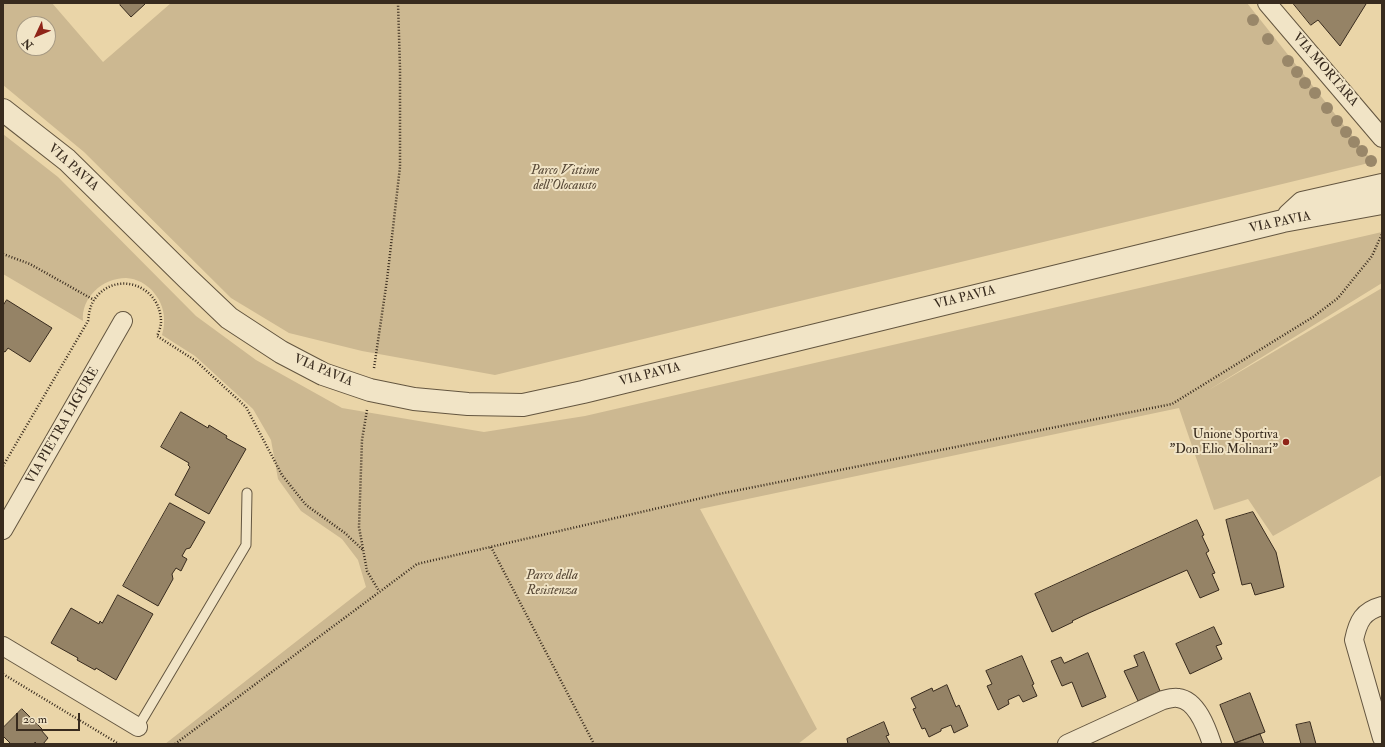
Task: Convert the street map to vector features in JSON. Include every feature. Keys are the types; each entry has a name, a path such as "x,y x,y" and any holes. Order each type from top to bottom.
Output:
{"street":[{"name":"VIA MORTARA","path":"1267,3 1382,138"},
{"name":"VIA PAVIA","path":"3,110 67,160 186,278 229,318 281,352 323,374 370,390 414,399 460,403 523,404 583,392 1283,221 1382,204"},
{"path":"1283,221 1302,202 1382,184"},
{"name":"VIA PIETRA LIGURE","path":"3,530 123,321"},
{"path":"1382,606 1373,608 1363,616 1357,626 1354,640 1382,738"},
{"path":"3,646 138,727"},
{"path":"1067,744 1163,700 1178,698 1189,702 1199,713 1207,728 1212,744"}],"lane":[{"path":"138,727 246,545 247,493"}],"path":[{"path":"379,591 367,571 359,527 362,440 387,280 400,167 400,68 398,3"},
{"path":"175,744 417,564 719,494 1172,404 1313,317 1338,298 1372,256 1382,234"},
{"path":"3,254 30,264 94,300"},
{"path":"3,466 88,320 90,308 94,300 103,290 116,284 130,283 143,288 154,297 160,309 162,323 157,336 196,361 246,406 282,475 306,505 345,533 363,550"},
{"path":"490,547 594,744"},
{"path":"3,674 119,744"}],"green space":[{"name":"Parco Vittime dell'Olocausto","path":"3,3 52,3 103,62 171,3 1247,3 1373,162 495,375 362,351 289,333 231,298 84,152 3,85"},
{"name":"Parco della Resistenza","path":"3,134 58,177 196,316 256,360 342,408 484,432 585,416 1382,232 1382,283 1207,391 1382,288 1382,475 1273,536 1248,499 1214,510 1179,408 700,509 817,729 798,744 165,744 366,587 358,560 342,539 301,511 278,479 271,440 253,409 195,356 162,335 164,328 164,315 162,307 159,299 148,287 142,282 134,279 126,278 109,281 89,297 83,313 83,321 3,274"}],"building":[{"path":"122,3 145,4 131,17 120,5"},
{"path":"1293,3 1366,4 1340,46 1318,20 1311,25"},
{"path":"7,300 52,328 30,362 8,348 5,352 3,351 3,306"},
{"path":"181,412 208,428 209,425 227,436 226,438 246,449 209,514 175,495 190,467 188,465 189,463 161,447"},
{"path":"170,503 205,522 190,548 186,549 182,556 187,559 181,571 176,568 172,574 173,579 158,606 123,586"},
{"path":"1253,512 1276,552 1284,587 1255,595 1251,583 1242,585 1226,520"},
{"path":"1197,520 1204,535 1202,536 1209,551 1206,553 1215,573 1212,574 1219,590 1200,598 1187,570 1089,613 1052,632 1035,594"},
{"path":"118,595 153,614 116,680 96,668 95,670 77,660 78,658 51,643 71,608 99,624 100,621 102,623"},
{"path":"1214,627 1222,644 1216,646 1222,659 1190,674 1176,644"},
{"path":"1144,652 1160,691 1138,701 1124,671 1138,666 1134,656"},
{"path":"1088,653 1106,697 1082,707 1072,682 1062,686 1051,661 1061,657 1064,663"},
{"path":"1022,656 1034,684 1032,685 1037,696 1023,702 1019,695 1008,700 1009,704 998,710 987,686 992,684 986,671"},
{"path":"947,685 956,707 959,705 968,726 954,733 951,725 941,729 941,731 929,737 925,728 922,729 913,709 916,708 911,698 932,688 933,691"},
{"path":"1250,693 1265,732 1235,743 1220,705"},
{"path":"22,709 42,729 41,730 48,738 43,744 37,744 35,742 34,744 11,744 3,736 3,728"},
{"path":"884,722 889,735 886,736 890,744 848,744 847,739"},
{"path":"1310,722 1316,744 1301,744 1296,725"},
{"path":"1260,734 1264,744 1235,743"}],"place":[{"name":"Unione Sportiva \"Don Elio Molinari\"","path":"1286,442"}]}
